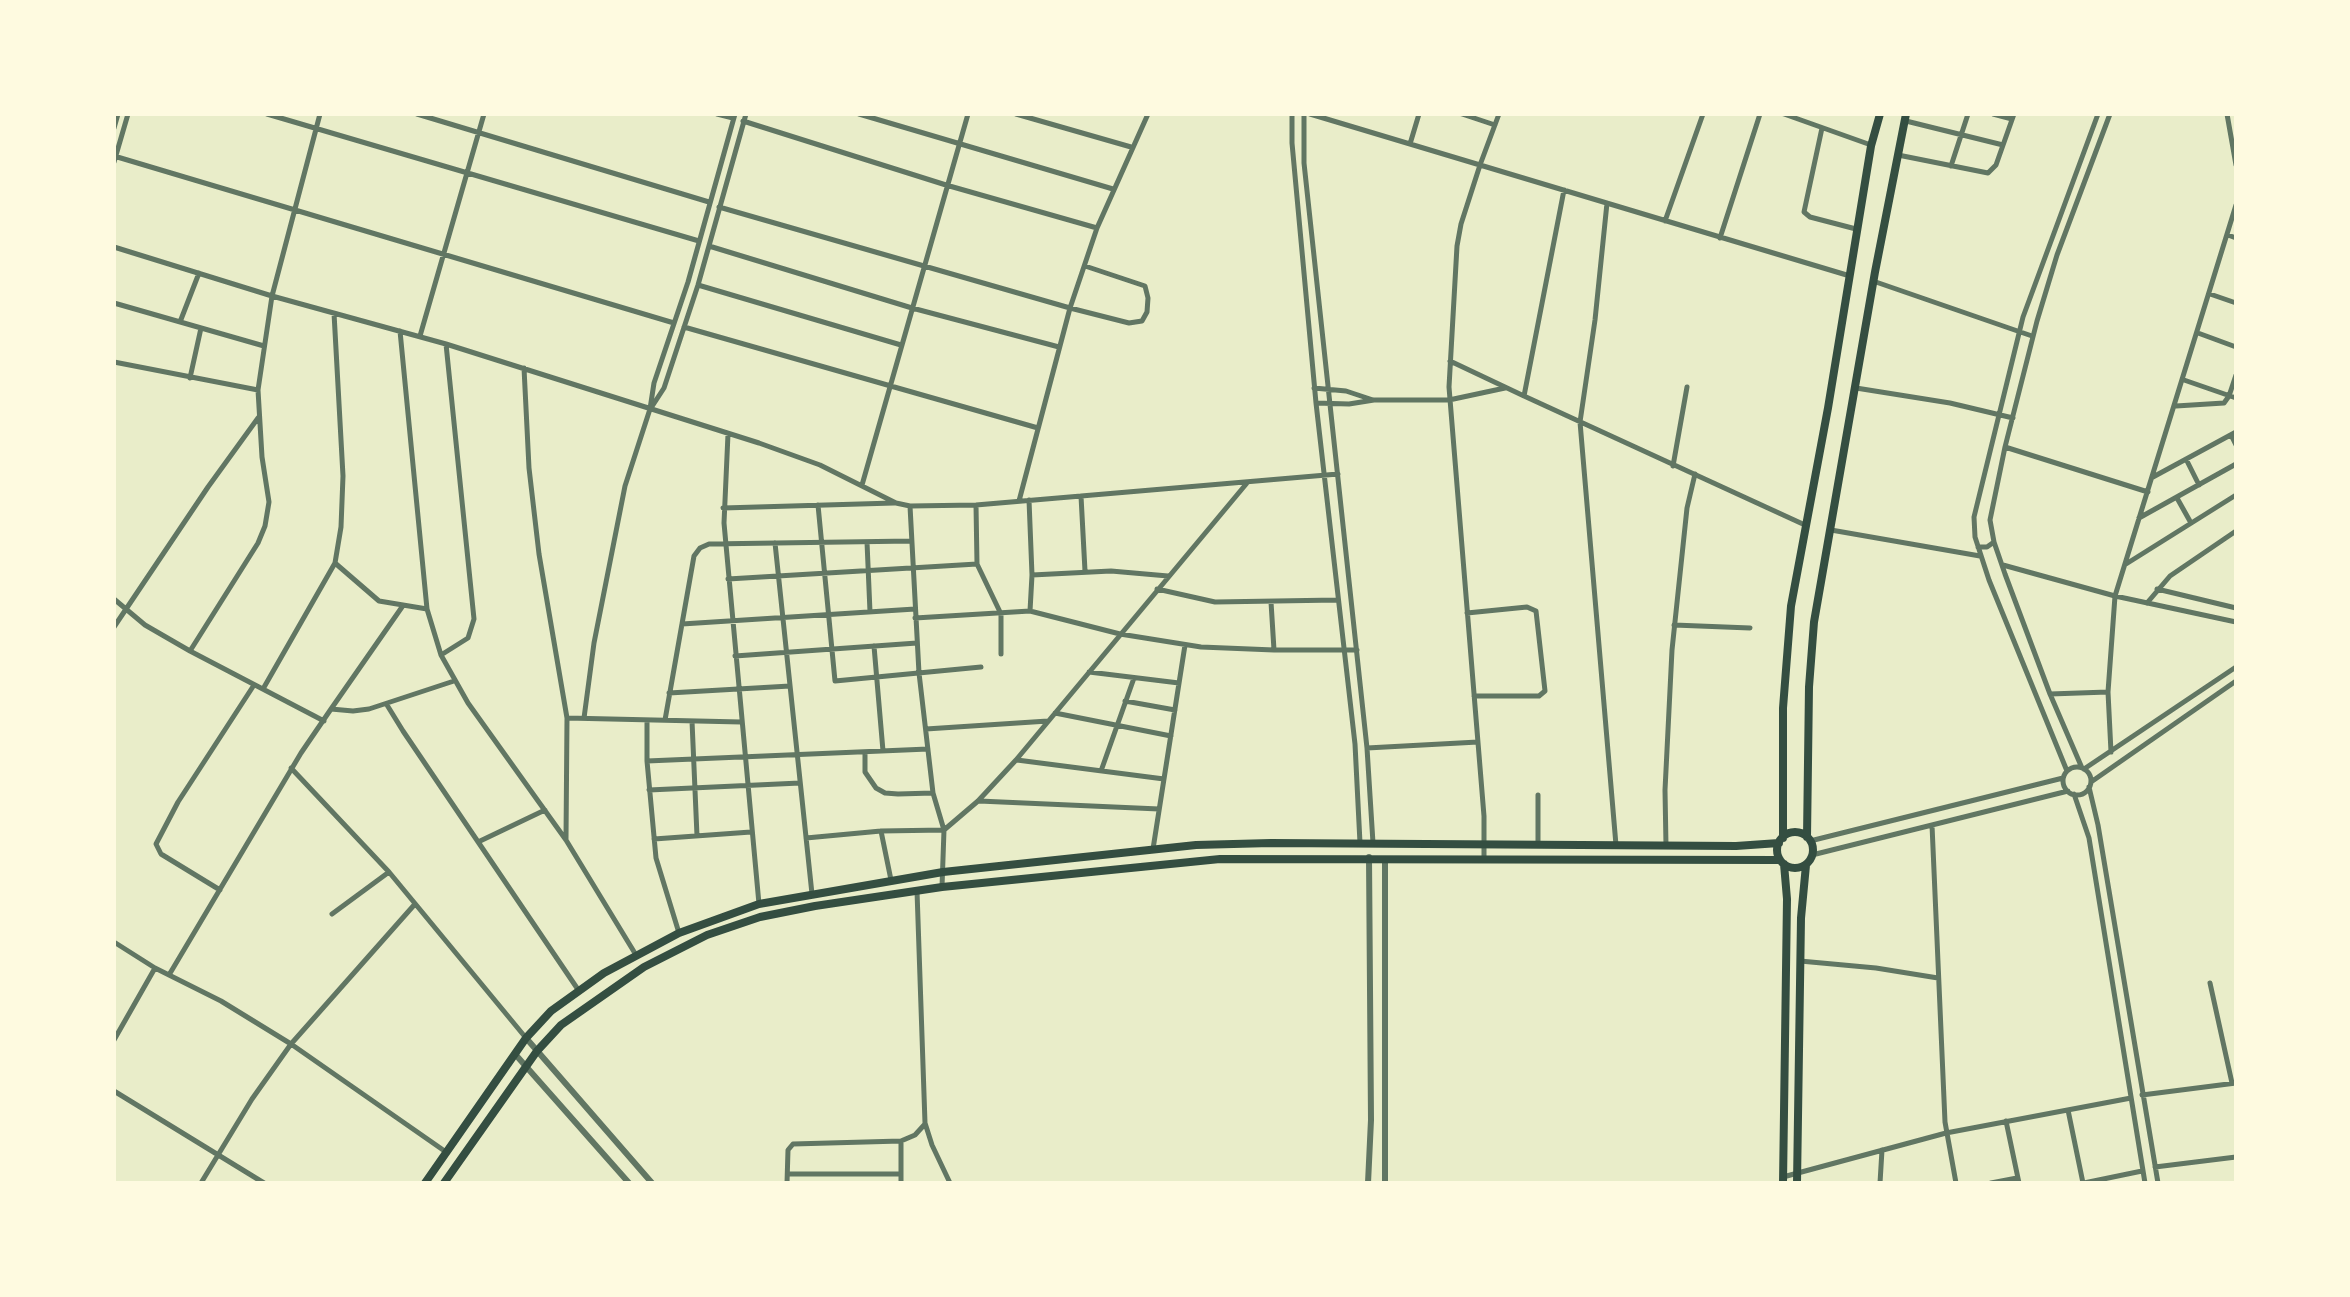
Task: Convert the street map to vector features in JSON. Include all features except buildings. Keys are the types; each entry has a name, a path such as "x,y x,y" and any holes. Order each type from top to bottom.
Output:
{"highway":[{"path":"1783,1180 1787,899 1777,849 1781,840 1786,654 1794,584 1871,146 1880,114"},
{"path":"1797,1178 1800,961 1806,865 1812,855 1808,839 1810,666 1830,529 1905,117"},
{"path":"425,1183 538,1023 604,973 679,933 759,904 943,872 1248,843 1736,846 1781,840 1794,833 1808,839"},
{"path":"1247,858 1248,843"},
{"path":"444,1183 537,1051 561,1025 614,985 707,935 787,911 942,887 1247,858 1782,862 1791,868 1806,865"},
{"path":"1786,1000 1799,1001"},
{"path":"1786,1022 1799,1022"}],"street":[{"path":"114,128 118,114"},
{"path":"128,114 115,158 674,323"},
{"path":"267,114 699,241"},
{"path":"190,651 251,554 265,526 269,502 258,390 272,296 320,114"},
{"path":"417,114 709,202"},
{"path":"420,336 484,114"},
{"path":"584,718 594,643 625,486 734,116 717,114"},
{"path":"650,409 664,388 698,285 746,114"},
{"path":"859,114 1113,189"},
{"path":"862,485 968,114"},
{"path":"1016,114 1131,147"},
{"path":"1019,501 1070,308 1097,228 1148,114"},
{"path":"1292,114 1314,388 1355,744 1360,843"},
{"path":"1304,114 1304,163 1367,748 1373,843"},
{"path":"1310,114 1850,276"},
{"path":"1410,144 1419,114"},
{"path":"1462,114 1495,125"},
{"path":"1484,858 1478,742 1449,400 1457,246 1480,165 1499,114"},
{"path":"1665,221 1703,114"},
{"path":"1720,238 1760,114"},
{"path":"1784,114 1871,146"},
{"path":"1951,166 1968,114"},
{"path":"1897,155 1988,173 1996,165 2013,116 1993,114"},
{"path":"2067,771 1989,580 1974,527 2019,331 2098,114"},
{"path":"2110,114 2057,255 2032,336 1991,509 1994,542 2005,574 2050,694 2090,784 2158,1183"},
{"path":"2227,114 2236,165"},
{"path":"1905,117 1961,136 2003,145"},
{"path":"743,121 946,185 1097,228"},
{"path":"1822,128 1804,212 1810,217 1857,229"},
{"path":"2080,159 2090,163"},
{"path":"718,171 728,174"},
{"path":"1524,396 1564,190"},
{"path":"1607,203 1595,320 1580,422 1616,845"},
{"path":"2111,752 2108,692 2115,596 2236,206"},
{"path":"719,207 1070,308 1129,323 1139,323 1146,316 1148,298 1145,286 1085,266"},
{"path":"2228,235 2236,238"},
{"path":"709,246 912,308 1059,347"},
{"path":"114,247 272,296 420,336 790,453 896,503"},
{"path":"2046,251 2057,255"},
{"path":"180,322 199,273"},
{"path":"1873,281 2032,336"},
{"path":"698,285 901,345"},
{"path":"2210,294 2236,303"},
{"path":"114,303 264,346"},
{"path":"263,689 335,563 339,546 343,476 334,313"},
{"path":"684,327 1038,428"},
{"path":"190,378 201,328"},
{"path":"400,330 427,609 441,655 454,681 566,840 636,956"},
{"path":"2198,333 2236,347"},
{"path":"441,655 468,638 474,619 446,344"},
{"path":"1450,361 1805,525"},
{"path":"114,362 258,390"},
{"path":"524,368 529,468 539,554 567,718 566,840"},
{"path":"2233,397 2236,375"},
{"path":"2184,380 2233,397"},
{"path":"1673,466 1687,387"},
{"path":"1314,388 1357,393 1374,400"},
{"path":"1316,403 1449,400 1505,388"},
{"path":"1855,388 1950,403 2013,418"},
{"path":"2176,406 2220,405 2233,397"},
{"path":"114,627 215,476 259,417"},
{"path":"2152,477 2234,433 2236,445"},
{"path":"728,434 723,508 725,543 759,904"},
{"path":"2005,447 2148,492"},
{"path":"2186,459 2199,485"},
{"path":"2138,519 2236,464"},
{"path":"723,508 896,503 910,506 976,505 1338,474"},
{"path":"1666,846 1665,790 1674,625 1687,508 1695,474"},
{"path":"806,838 881,831 944,830 978,801 1016,760 1247,482"},
{"path":"2126,564 2236,495"},
{"path":"1081,496 1085,571"},
{"path":"2177,498 2191,523"},
{"path":"1029,500 1030,611"},
{"path":"818,505 835,681 981,667"},
{"path":"976,505 977,564 1001,614 1001,654"},
{"path":"910,506 919,673 933,793 944,830 942,887"},
{"path":"1830,529 1980,556"},
{"path":"2147,603 2157,589 2186,564 2236,531"},
{"path":"665,720 694,556 709,544 911,541"},
{"path":"867,542 870,612"},
{"path":"1978,547 1987,547 1994,542"},
{"path":"775,543 812,894"},
{"path":"335,563 379,601 427,609"},
{"path":"728,579 977,564"},
{"path":"2002,565 2115,596 2236,622"},
{"path":"1032,575 1085,571 1168,576"},
{"path":"1989,580 1995,573 2005,574"},
{"path":"1157,589 1215,602 1337,600"},
{"path":"2157,589 2236,608"},
{"path":"114,599 145,625 324,721"},
{"path":"1271,602 1274,650"},
{"path":"169,975 291,768 402,607"},
{"path":"1467,613 1527,607 1536,611 1545,691 1539,696 1474,696"},
{"path":"682,624 915,609"},
{"path":"915,618 1030,611 1120,634 1185,645 1274,650 1357,650"},
{"path":"1674,625 1750,628"},
{"path":"735,656 917,643"},
{"path":"1153,850 1185,645"},
{"path":"874,646 883,751"},
{"path":"1808,839 2063,778 2074,767 2083,768 2111,752 2236,667"},
{"path":"1088,672 1179,683"},
{"path":"1101,771 1134,678"},
{"path":"331,709 353,711 387,705 454,681"},
{"path":"1812,855 2071,792 2083,793 2090,784 2236,681"},
{"path":"220,890 161,854 156,844 178,802 254,685"},
{"path":"669,693 790,686"},
{"path":"2050,694 2108,692"},
{"path":"1125,701 1175,710"},
{"path":"387,705 579,991"},
{"path":"1055,713 1171,736"},
{"path":"567,718 741,722"},
{"path":"647,720 647,761 654,839 660,876 679,933"},
{"path":"692,721 697,836"},
{"path":"926,729 1049,721"},
{"path":"1367,748 1478,742"},
{"path":"647,761 928,749"},
{"path":"865,752 865,772 876,788 885,793 933,793"},
{"path":"1016,760 1164,779"},
{"path":"291,768 389,872 526,1038 652,1183"},
{"path":"2063,778 2089,838 2145,1183"},
{"path":"649,790 800,783"},
{"path":"1538,795 1538,843"},
{"path":"978,801 1159,809"},
{"path":"1946,808 1949,820"},
{"path":"478,842 545,810"},
{"path":"1359,810 1371,810"},
{"path":"1920,814 1923,827"},
{"path":"1932,825 1946,1133 1956,1183"},
{"path":"881,831 891,880"},
{"path":"654,839 751,832"},
{"path":"1368,1183 1371,1120 1369,857"},
{"path":"1385,857 1385,1183"},
{"path":"332,914 389,872"},
{"path":"917,890 925,1123 950,1183"},
{"path":"201,1183 252,1099 291,1044 415,904"},
{"path":"114,942 291,1044 447,1153"},
{"path":"1800,961 1938,978"},
{"path":"114,1040 155,968"},
{"path":"2142,1095 2234,1083 2210,983"},
{"path":"515,1054 629,1183"},
{"path":"114,1091 264,1183"},
{"path":"1783,1180 1946,1133 2131,1098"},
{"path":"2068,1109 2083,1183 2142,1171"},
{"path":"1371,1120 1386,1120"},
{"path":"1991,1183 2018,1180 2006,1121"},
{"path":"787,1183 788,1150 793,1144 901,1141 915,1135 925,1123"},
{"path":"901,1141 901,1183"},
{"path":"1880,1183 1882,1150"},
{"path":"2155,1167 2236,1157"},
{"path":"788,1174 901,1174"}]}
